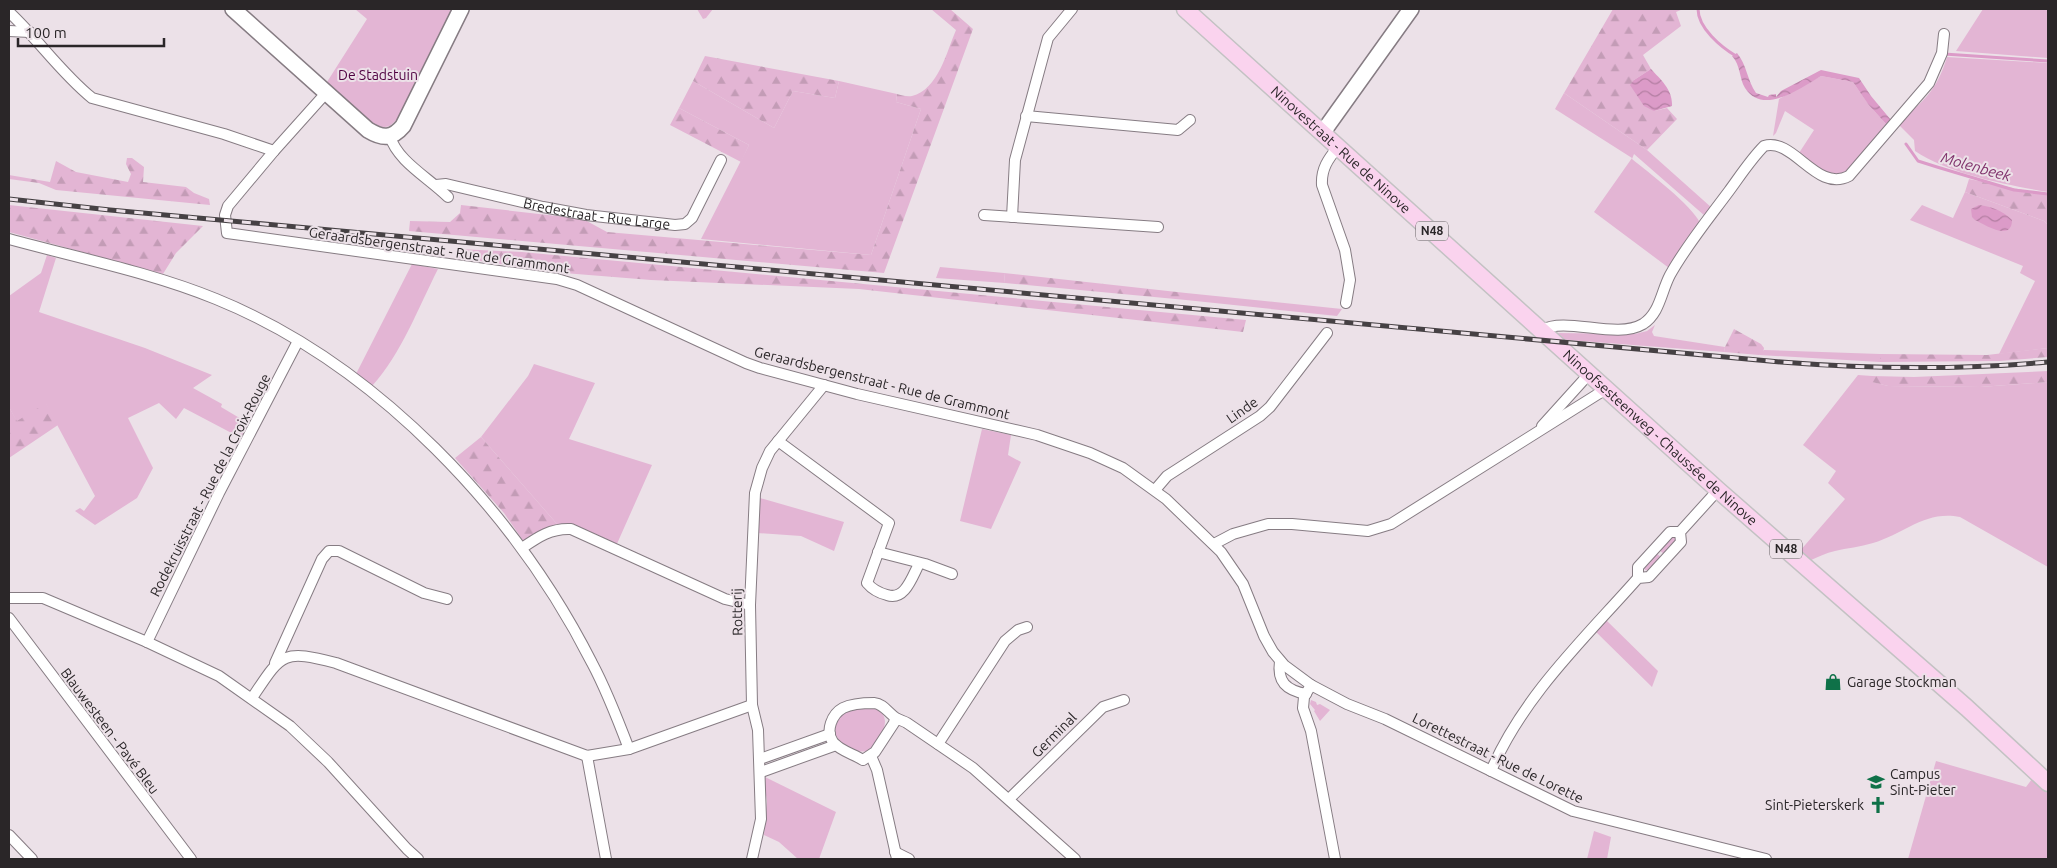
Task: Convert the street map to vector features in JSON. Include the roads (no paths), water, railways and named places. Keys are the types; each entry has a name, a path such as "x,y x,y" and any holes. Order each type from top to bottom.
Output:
{"main road":[{"name":"Ninovestraat - Rue de Ninove","path":"1185,9 1542,330"},
{"name":"Ninoofsesteenweg - Chaussée de Ninove","path":"1542,330 1718,490 1967,708 2048,783"}],"street":[{"path":"233,9 368,130 383,135 396,134 403,126 461,9"},
{"path":"1012,217 1015,160 1048,38 1072,9"},
{"path":"1323,132 1411,9"},
{"path":"9,12 30,32 78,86 92,98 224,134 274,151 326,93"},
{"path":"9,31 30,32"},
{"path":"1542,330 1553,326 1622,329 1634,328 1645,322 1655,312 1669,277 1705,223 1764,146 1770,144 1777,146 1795,156 1828,180 1843,180 1849,176 1929,83 1942,53 1944,34"},
{"path":"1026,116 1178,130 1190,120"},
{"path":"383,135 397,153 448,197"},
{"path":"1338,147 1325,164 1322,174 1322,185 1347,259 1350,280 1346,303"},
{"name":"Geraardsbergenstraat - Rue de Grammont","path":"274,151 227,208 225,220 227,233 563,280 624,306 746,363 824,385 1050,439 1090,453 1123,468 1155,490 1214,544 1244,584 1267,643 1280,661"},
{"name":"Bredestraat - Rue Large","path":"436,185 446,184 586,215 675,226 686,224 692,218 722,160"},
{"path":"984,215 1158,226"},
{"path":"9,239 172,283 217,299 268,322 357,382 408,422 485,502 522,548 571,623 589,656 629,749"},
{"name":"Linde","path":"1155,490 1167,476 1260,416 1276,399 1327,333"},
{"name":"Rodekruisstraat - Rue de la Croix-Rouge","path":"147,642 219,493 298,341"},
{"path":"1540,429 1589,374"},
{"name":"Rotterij","path":"752,859 761,819 761,772 758,730 752,705 750,605 755,493 765,460 778,441 824,385"},
{"path":"1214,544 1233,534 1268,524 1292,524 1368,531 1392,524 1606,389"},
{"path":"1572,394 1583,405"},
{"path":"778,441 888,523 867,582 872,588 892,597 898,596 903,592 919,564"},
{"path":"1638,578 1649,577 1681,542 1680,532 1718,490"},
{"path":"522,548 544,534 560,529 571,529 725,599 750,605"},
{"path":"1491,771 1521,715 1533,698 1638,578 1638,567 1670,532 1680,532"},
{"path":"252,698 274,665 322,559 329,551 339,550 424,593 447,599"},
{"path":"878,552 952,574"},
{"path":"9,598 43,598 147,642 219,676 290,726 328,762 407,850 418,859"},
{"name":"Blauwesteen - Pavé Bleu","path":"9,618 191,859"},
{"path":"938,744 1005,641 1018,630 1027,627"},
{"path":"274,665 286,657 299,654 336,663 587,756 629,749 752,705"},
{"path":"1280,661 1279,670 1285,686 1294,692 1308,689 1303,708 1311,731 1335,859"},
{"name":"Lorettestraat - Rue de Lorette","path":"1280,661 1308,689 1385,719 1562,807 1581,814 1766,859"},
{"name":"Germinal","path":"1009,799 1102,707 1124,700"},
{"path":"895,718 890,730 875,752 863,760 836,745 830,734 832,721 841,709 850,706 879,704 895,718 907,722 973,768 1075,859"},
{"path":"760,760 830,734"},
{"path":"761,772 836,745"},
{"path":"587,756 606,859"},
{"path":"870,756 877,770 896,856 908,859"},
{"path":"9,835 32,859"}],"water":[{"path":"1737,53 1743,62 1756,93 1768,97 1769,95 1776,94 1776,97 1781,91 1821,70 1859,78 1891,120 1886,124 1868,104 1853,82 1821,76 1782,97 1762,100 1753,96 1745,88 1737,64 1732,56"},
{"path":"1651,69 1671,95 1672,106 1654,111 1644,106 1630,85 1634,80"},
{"path":"1979,205 2001,211 2012,220 2011,227 2008,230 1997,230 1975,220 1972,217 1971,209"}],"waterway":[{"name":"Molenbeek","path":"1698,9 1699,16 1706,30 1717,42 1736,56"},
{"path":"1944,54 2048,61"},
{"name":"Molenbeek","path":"1906,144 1918,161 2014,190 2048,194"}],"railway":[{"path":"9,199 110,210 1781,362 1915,368 2015,365 2048,362"}],"place":[{"name":"Garage Stockman","path":"1833,682"},
{"name":"Campus Sint-Pieter","path":"1876,782"},
{"name":"Sint-Pieterskerk","path":"1878,805"}],"park label":[{"name":"De Stadstuin","path":"378,75"}]}
